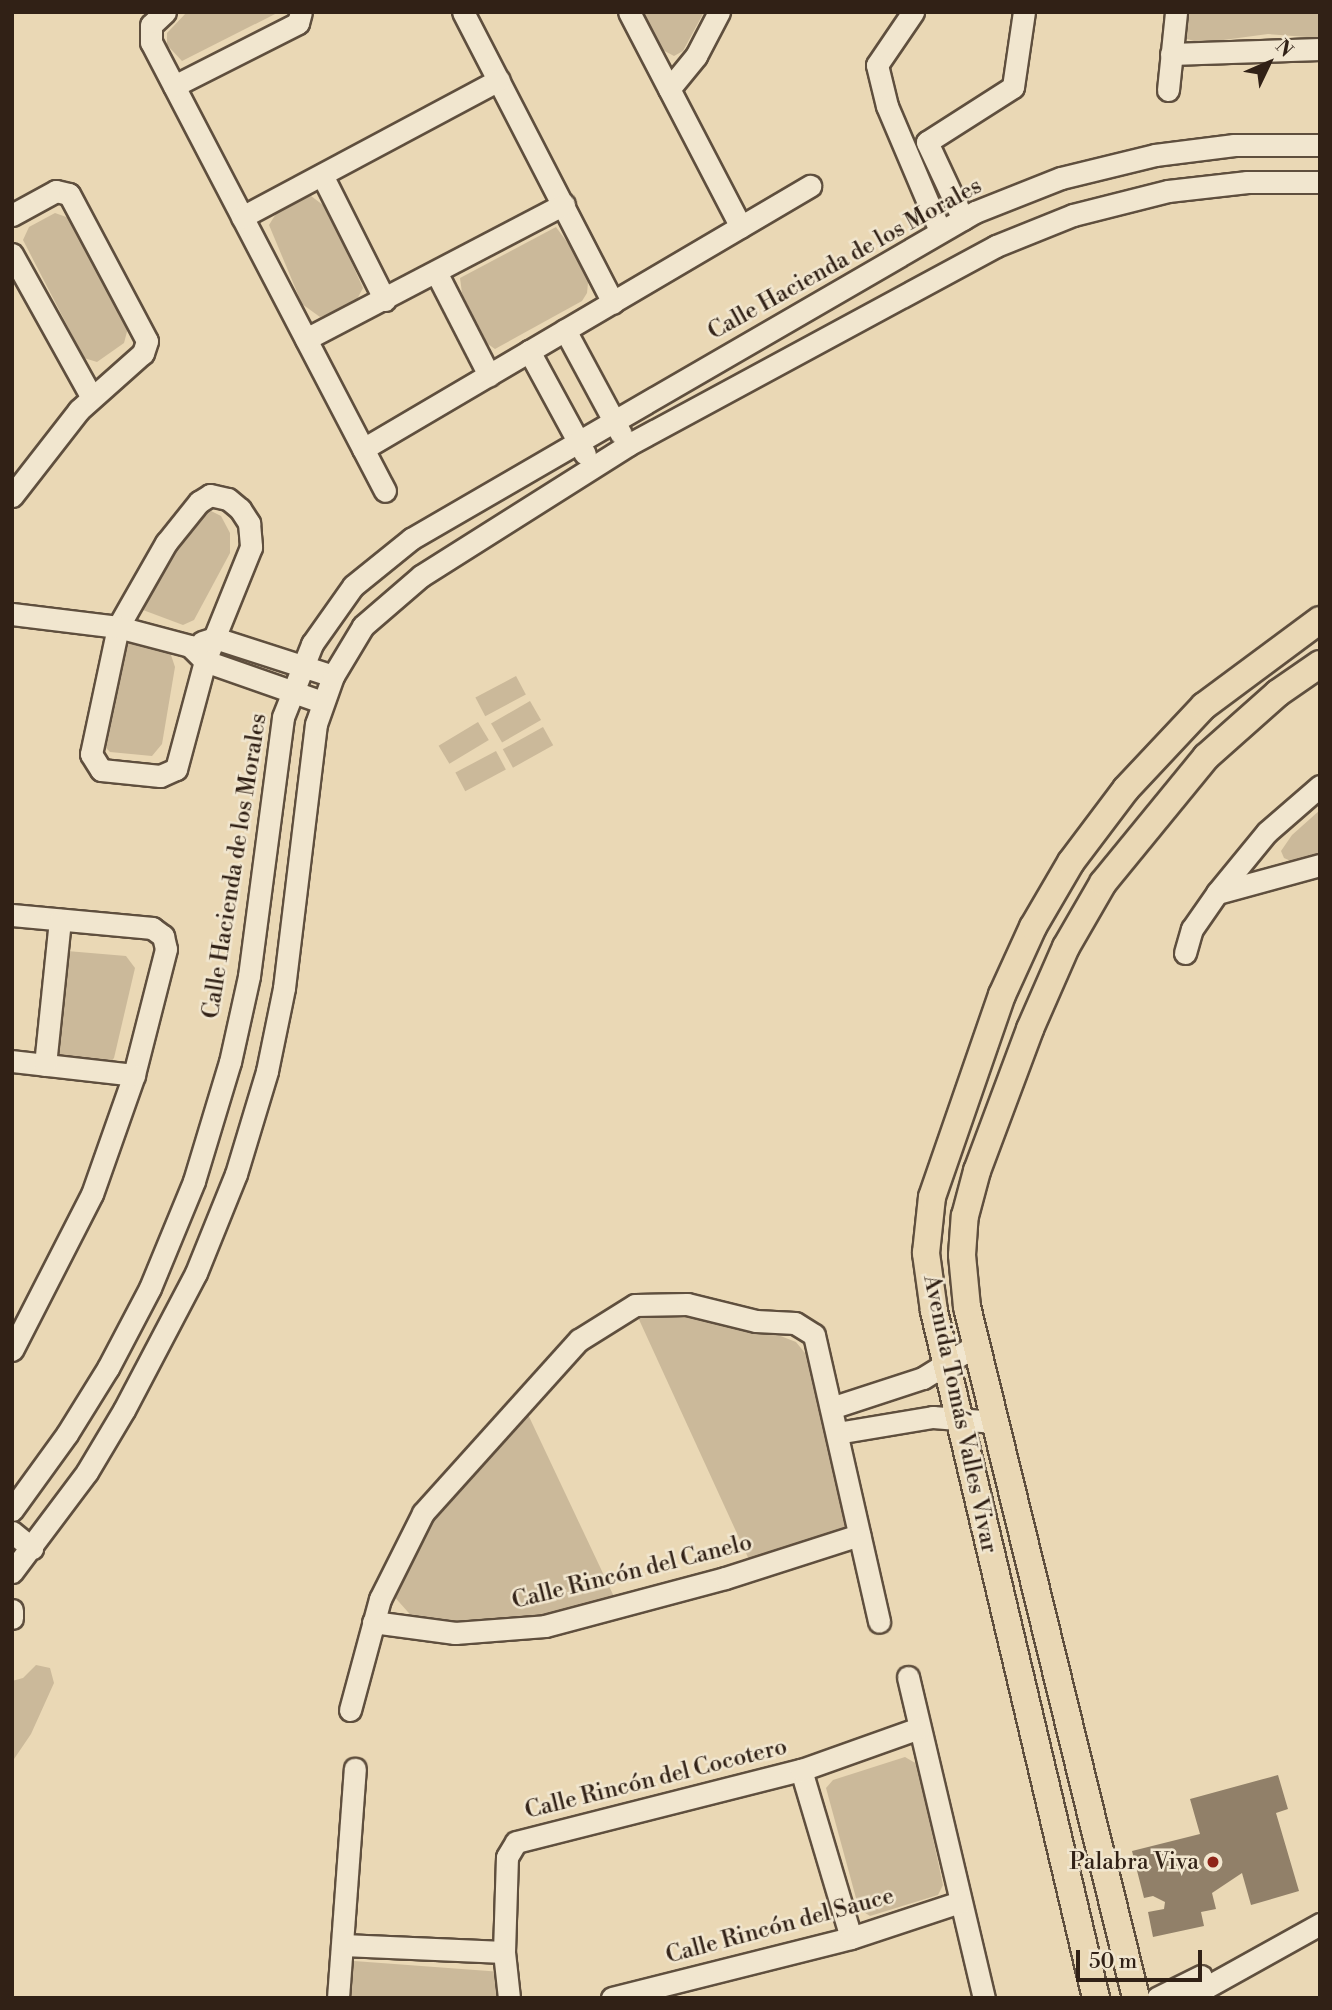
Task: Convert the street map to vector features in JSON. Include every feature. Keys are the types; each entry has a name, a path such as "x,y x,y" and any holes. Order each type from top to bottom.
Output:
{"main road":[{"name":"Avenida Tomás Valles Vivar","path":"1096,1998 928,1282 932,1197 977,1060 1034,927 1088,837 1174,735 1229,684 1320,620"},
{"name":"Avenida Tomás Valles Vivar","path":"1136,1998 976,1345 963,1281 967,1205 996,1118 1066,947 1103,883 1185,779 1248,718 1320,664"}],"street":[{"path":"165,12 151,25 148,35 385,491"},
{"path":"174,86 298,23 301,12"},
{"path":"463,12 564,204 612,303"},
{"path":"629,12 741,228"},
{"path":"669,89 696,57 719,12"},
{"path":"912,12 877,65 887,106 940,231"},
{"path":"963,219 927,142 1013,87 1024,12"},
{"path":"1168,90 1176,12"},
{"path":"1171,54 1320,49"},
{"path":"242,216 499,80"},
{"name":"Calle Hacienda de los Morales","path":"15,1501 87,1402 150,1288 194,1181 230,1062 256,940 273,770 291,691 301,666 337,607 390,555 963,219 1030,188 1124,162 1234,145 1320,145"},
{"path":"321,175 385,300"},
{"path":"12,1572 50,1525 118,1421 174,1320 236,1174 267,1071 290,943 308,768 322,702 332,676 363,626 402,590 628,445 968,261 1046,225 1168,191 1247,182 1320,182"},
{"path":"363,449 810,187"},
{"path":"12,215 56,191 69,194 145,334 143,353 91,396 12,496"},
{"path":"306,339 437,274 564,204"},
{"path":"12,254 91,396"},
{"path":"437,274 489,375"},
{"path":"565,330 628,445"},
{"path":"530,351 592,467"},
{"path":"216,495 240,509 251,533 248,558 215,638 198,653 173,772 160,776 101,770 91,754 118,627 166,543 199,502 216,495"},
{"path":"12,614 118,627 198,653 322,702"},
{"path":"215,638 332,676"},
{"path":"1185,953 1192,929 1217,893 1267,832 1320,786"},
{"path":"1217,893 1320,864"},
{"path":"12,915 152,928 163,936 166,949 134,1075 92,1194 12,1350"},
{"path":"45,1065 60,920"},
{"path":"256,940 290,943"},
{"path":"12,1061 134,1075"},
{"path":"350,1710 373,1622 395,1562 423,1513 546,1373 596,1325 635,1305 655,1302 687,1304 808,1328 817,1342 879,1622"},
{"path":"831,1408 899,1389 946,1365 976,1345"},
{"path":"899,1389 909,1418"},
{"path":"836,1433 909,1418 958,1418 994,1422"},
{"path":"15,1501 50,1525"},
{"path":"12,1532 32,1548"},
{"name":"Calle Rincón del Canelo","path":"373,1622 454,1633 545,1626 725,1578 859,1535"},
{"path":"12,1610 12,1618"},
{"path":"908,1677 984,1998"},
{"name":"Calle Rincón del Cocotero","path":"509,1998 504,1952 507,1857 516,1842 802,1770 919,1728"},
{"path":"338,1998 355,1769"},
{"path":"802,1770 851,1938"},
{"name":"Calle Rincón del Sauce","path":"612,1998 851,1938 960,1902"},
{"path":"1187,1998 1320,1924"},
{"path":"1157,1998 1265,1945 1293,1939"},
{"path":"343,1945 504,1952"}],"shaded area":[{"path":"187,12 279,12 182,61 167,45 167,33"},
{"path":"639,12 704,12 683,51 674,56 657,47"},
{"path":"1182,12 1320,12 1320,38 1268,34 1201,43 1187,39"},
{"path":"311,196 327,208 363,288 355,303 320,317 302,304 269,225 277,212"},
{"path":"55,213 72,219 128,328 124,343 97,362 84,358 23,240 29,227"},
{"path":"556,227 589,272 587,293 582,301 495,349 485,342 462,293 460,278"},
{"path":"211,511 221,516 230,533 230,553 194,620 183,625 143,610 139,597 198,515"},
{"path":"132,640 170,652 175,667 162,744 152,756 110,752 101,743 118,647"},
{"path":"516,676 526,695 485,716 475,698"},
{"path":"530,701 541,720 502,743 491,724"},
{"path":"478,722 489,740 449,764 439,746"},
{"path":"543,727 553,745 513,768 503,749"},
{"path":"496,751 506,770 465,791 455,773"},
{"path":"1320,810 1320,855 1293,862 1284,858 1281,851 1292,835"},
{"path":"67,951 126,956 135,968 114,1058 106,1068 58,1064 49,1054 58,961"},
{"path":"665,1311 778,1335 796,1342 813,1363 849,1524 837,1536 751,1564 636,1313"},
{"path":"524,1406 617,1603 560,1623 416,1621 391,1593 414,1535"},
{"path":"36,1665 50,1668 54,1683 31,1734 12,1762 12,1681 23,1678"},
{"path":"905,1757 917,1764 943,1885 938,1895 870,1916 859,1909 826,1788 833,1780"},
{"path":"354,1961 502,1972 510,1998 351,1998"}],"building":[{"name":"Palabra Viva","path":"1278,1775 1288,1809 1276,1813 1299,1891 1251,1905 1242,1873 1212,1893 1216,1909 1201,1912 1204,1926 1153,1937 1148,1912 1164,1909 1165,1902 1153,1896 1144,1898 1132,1851 1200,1834 1190,1799"}],"place":[{"name":"Palabra Viva","path":"1213,1862"}]}
